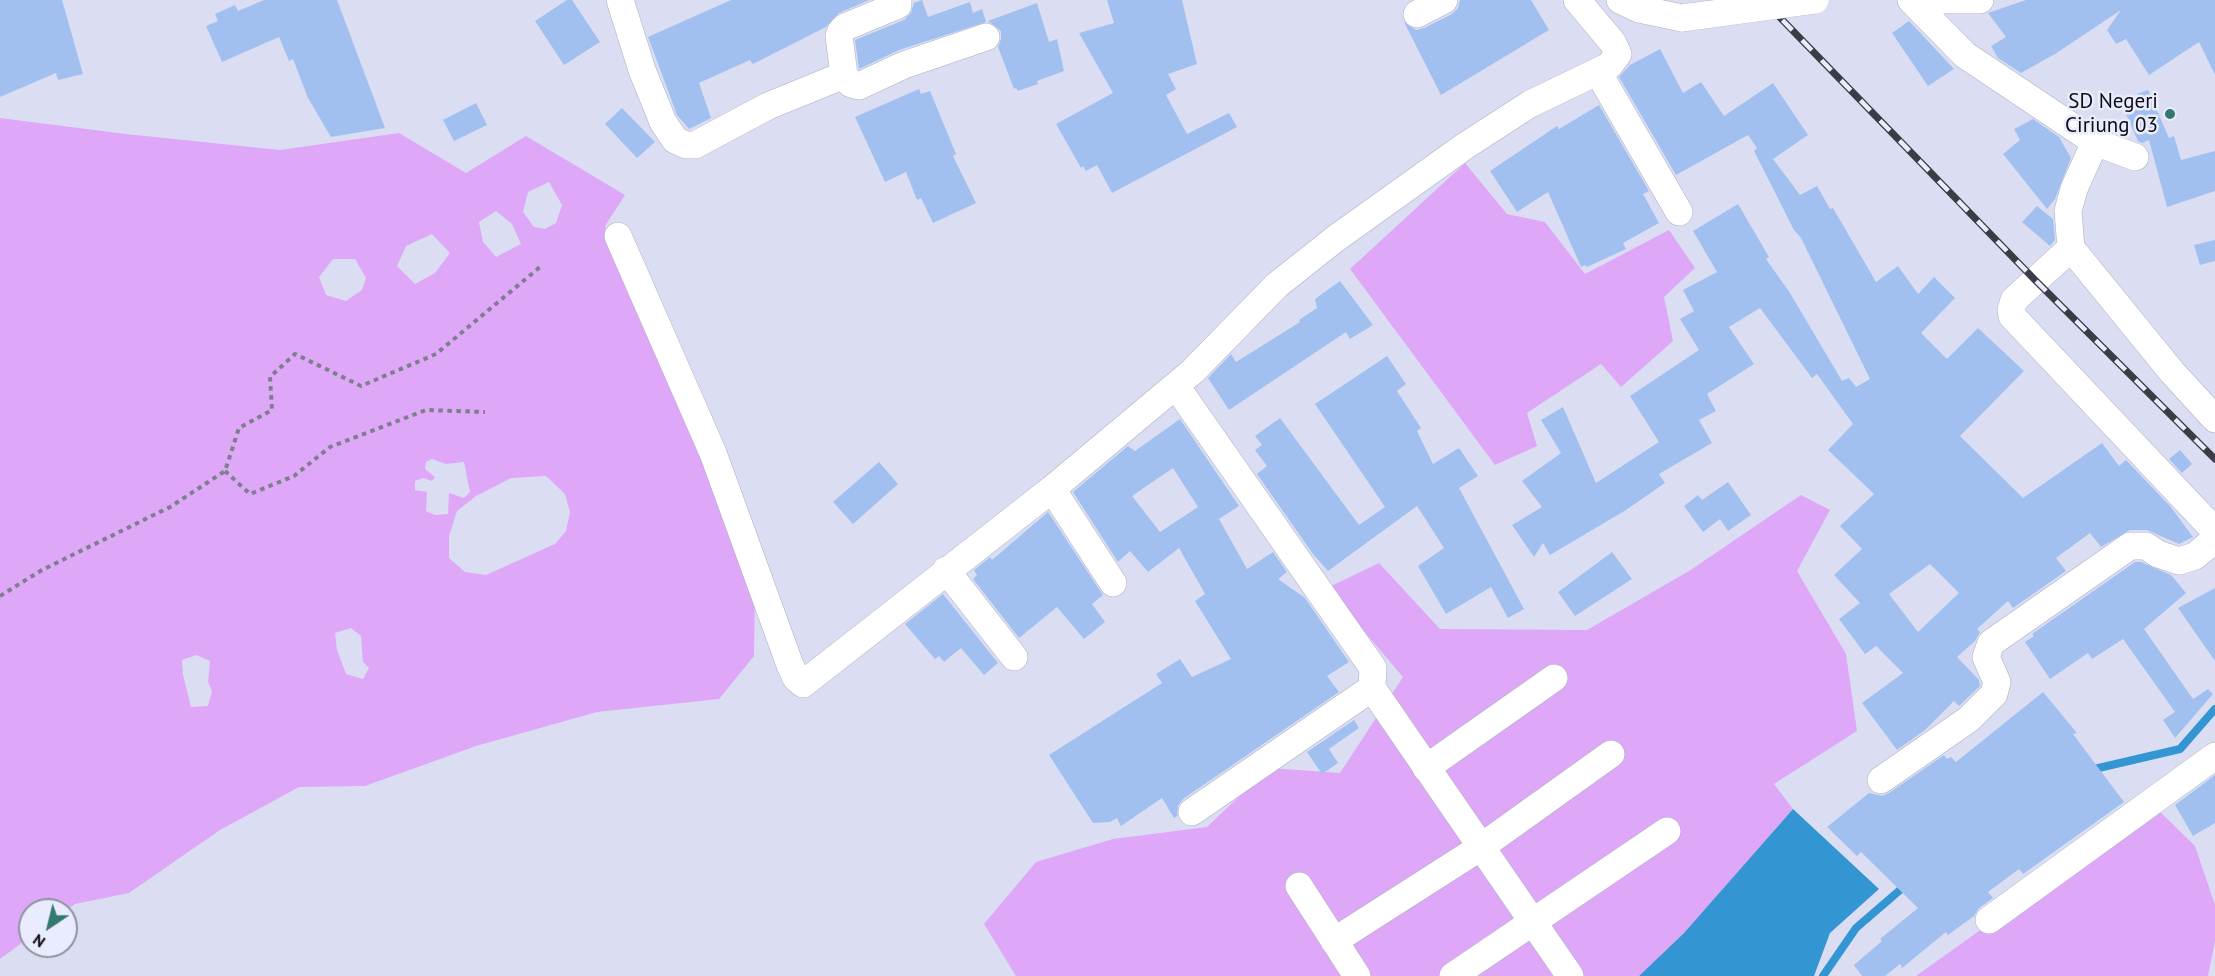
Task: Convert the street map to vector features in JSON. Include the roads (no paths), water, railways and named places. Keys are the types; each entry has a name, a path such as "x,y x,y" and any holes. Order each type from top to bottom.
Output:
{"street":[{"path":"620,0 642,70 663,122 675,140 686,145 695,145 768,106 844,75"},
{"path":"898,0 896,6 845,27 841,31 839,36 844,75 851,84 859,86 904,65 986,37"},
{"path":"1417,14 1444,0"},
{"path":"618,236 712,453 790,665 799,682 803,684 1052,489 1176,386 1277,285 1335,239 1465,146 1530,104 1610,66 1618,54 1613,43 1577,0"},
{"path":"1620,0 1647,12 1682,18 1815,0"},
{"path":"1911,0 1965,55 2095,142 2135,157"},
{"path":"1946,0 1980,0"},
{"path":"1598,72 1679,212"},
{"path":"2095,142 2074,189 2068,211 2071,248 2172,372 2215,419"},
{"path":"2071,248 2014,300 2012,316 2215,531"},
{"path":"1176,386 1373,668 1372,688 1570,976"},
{"path":"1052,489 1113,583"},
{"path":"1881,780 1969,719 1994,694 1997,682 1986,657 1991,643 2130,546 2146,546 2158,554 2179,561 2195,556 2215,539"},
{"path":"946,570 1014,657"},
{"path":"1426,768 1554,678"},
{"path":"1192,812 1372,688"},
{"path":"1334,940 1481,847 1611,754"},
{"path":"1989,920 2215,756"},
{"path":"1453,976 1667,831"},
{"path":"1299,886 1357,976"}],"water":[{"path":"1793,809 1879,889 1830,933 1814,976 1639,976 1684,933"}],"waterway":[{"path":"2090,770 2180,749 2215,709"},
{"path":"1823,976 1856,928 1907,884"}],"railway":[{"path":"1763,0 2035,280 2215,459"}],"place":[{"name":"SD Negeri Ciriung 03","path":"2170,114"}]}
